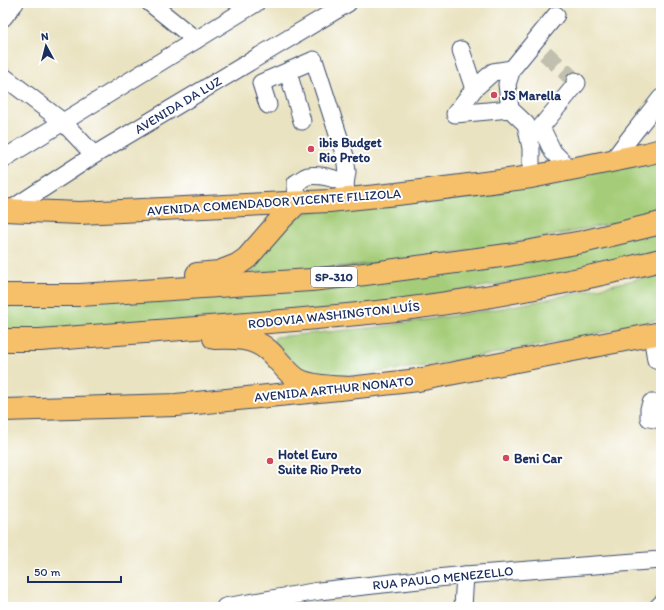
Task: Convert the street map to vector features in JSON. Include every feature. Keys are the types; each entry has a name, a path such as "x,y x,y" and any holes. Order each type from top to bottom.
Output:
{"main road":[{"name":"AVENIDA COMENDADOR VICENTE FILIZOLA","path":"7,210 80,213 298,203 345,192 397,194 531,177 661,150"},
{"path":"3,287 148,280 219,272 237,265 247,258 281,219 298,203"},
{"name":"SP-310","path":"3,295 80,295 311,280 508,255 582,242 661,224"},
{"name":"RODOVIA WASHINGTON LUÍS","path":"3,340 40,340 340,316 406,308 511,292 604,275 661,260"},
{"name":"AVENIDA ARTHUR NONATO","path":"3,410 176,405 418,380 656,334"},
{"path":"40,340 231,337 260,344 286,370 299,380 311,384 349,388"}],"street":[{"path":"3,18 15,3"},
{"path":"150,3 196,40"},
{"path":"3,159 256,3"},
{"name":"AVENIDA DA LUZ","path":"7,210 94,155 348,3"},
{"path":"510,110 507,84 512,70 539,48 556,15"},
{"path":"461,50 474,89"},
{"path":"268,105 261,83 314,60 345,156 347,172 345,192"},
{"path":"512,70 493,72 474,89 456,114 510,110 533,126 553,152 570,169"},
{"path":"288,72 302,121"},
{"path":"3,76 63,122 94,155"},
{"path":"531,177 533,126 577,83 575,81"},
{"path":"613,160 661,98"},
{"path":"656,334 656,360 661,362"},
{"path":"661,403 651,403 649,418 661,420"},
{"name":"RUA PAULO MENEZELLO","path":"225,607 319,599 465,575 661,560"},
{"path":"463,607 465,575"},
{"path":"658,607 661,604"}],"green space":[{"path":"661,158 661,212 656,214 583,230 434,256 300,270 247,273 294,219 309,212"},
{"path":"661,231 661,252 594,268 348,309 3,333 3,302 41,302"},
{"path":"661,274 661,319 558,342 431,365 332,378 307,376 274,342 276,337 379,327 491,310 535,302"}],"tunnel":[{"path":"545,53 575,81"}],"place":[{"name":"JS Marella","path":"494,95"},
{"name":"ibis Budget Rio Preto","path":"311,149"},
{"name":"Beni Car","path":"506,458"},
{"name":"Hotel Euro Suite Rio Preto","path":"270,461"}]}
